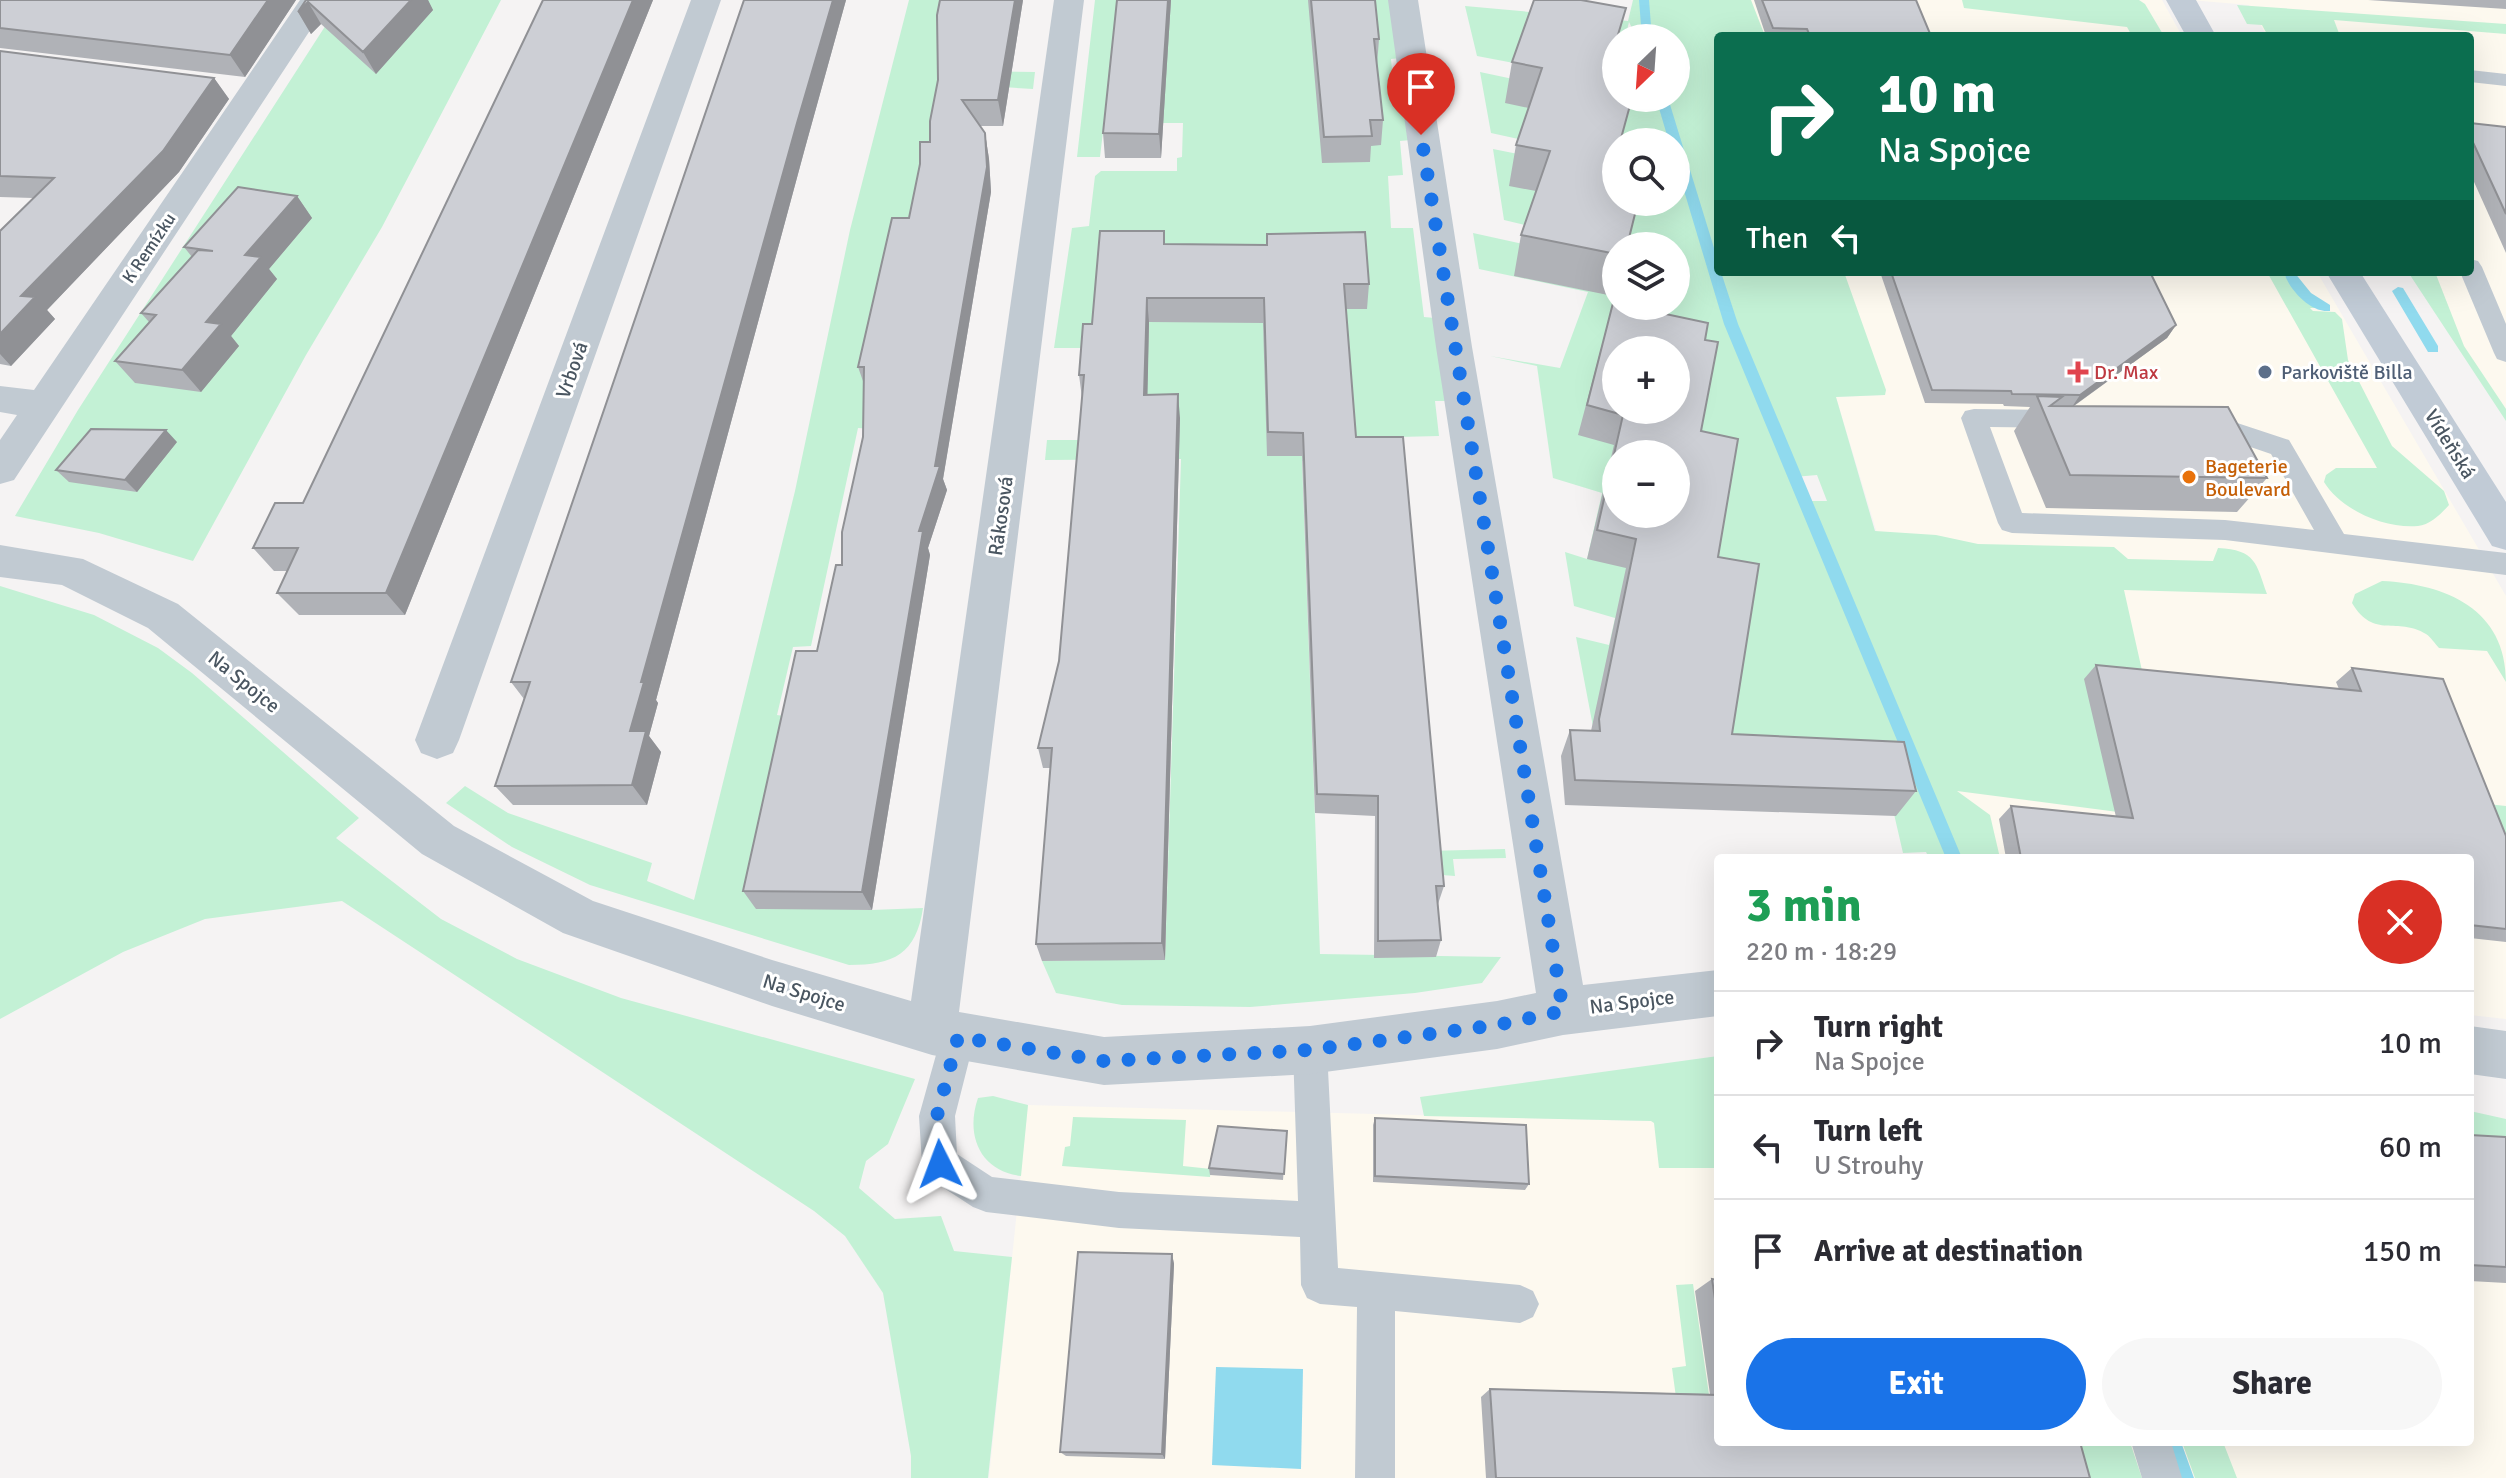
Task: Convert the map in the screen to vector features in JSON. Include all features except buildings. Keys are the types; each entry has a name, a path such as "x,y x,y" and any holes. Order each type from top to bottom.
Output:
{"main road":[{"path":"2181,0 2199,32"},
{"name":"Vídeňská","path":"2345,276 2506,535"}],"street":[{"name":"K Remízku","path":"0,470 240,89 315,0"},
{"name":"Vrbová","path":"437,740 706,0"},
{"name":"Rákosová","path":"945,1034 1069,0"},
{"path":"1403,0 1455,357 1563,1011"},
{"path":"0,399 43,405"},
{"name":"Na Spojce","path":"0,561 69,570 163,616 438,840 580,918 772,983 945,1034 1104,1061 1310,1050 1497,1025 1563,1011 1714,993"},
{"path":"2474,1051 2506,1055"}],"lane":[{"path":"2474,76 2506,80"},
{"path":"2474,276 2506,353"},
{"path":"2081,419 1974,418 2012,523 2225,530 2506,564"},
{"path":"2173,421 2203,421 2280,447 2335,543"},
{"path":"945,1034 937,1116 940,1164 986,1194 1119,1210 1318,1220"},
{"path":"1310,1050 1320,1285 1520,1304"},
{"path":"1375,1478 1376,1288"},
{"path":"2152,1446 2162,1478"}],"shaded area":[{"path":"1750,0 2162,0 2180,32 1761,32"},
{"path":"2190,0 2506,0 2506,412 2415,276 2474,276 2474,32 2265,32 2249,5"},
{"path":"1841,276 2319,276 2506,596 2506,1019 2474,1015 2474,854 1974,854 1836,397 1885,395"},
{"path":"1028,1105 1639,1121 1714,1120 1714,1446 2474,1446 2474,1147 2506,1149 2506,1478 989,1478"}],"green space":[{"path":"342,0 501,0 382,227 306,355 193,561 99,533 15,516 78,410"},
{"path":"909,0 951,0 959,71 1035,72 1033,89 956,84 886,430 858,428 811,646 793,647 777,715 797,718 758,905 872,910 923,908 915,936 900,954 879,963 849,965 590,885 512,847 446,803 465,786 508,813 652,863 647,881 694,900 795,491 850,230"},
{"path":"1095,0 1393,0 1401,58 1391,59 1393,81 1404,81 1411,140 1400,141 1403,175 1388,176 1391,228 1413,228 1424,317 1435,318 1446,401 1435,401 1439,436 1398,437 1302,461 1320,954 1501,957 1482,983 1415,993 1250,1007 1122,1005 1056,993 1042,961 1165,959 1181,459 1045,460 1047,440 1141,440 1086,348 1054,348 1072,228 1089,226 1095,176 1101,171 1177,171 1177,158 1182,157 1183,123 1104,123 1100,157 1077,157"},
{"path":"1633,0 1751,0 1763,32 1714,32 1714,276 1845,276 1886,390 1885,395 1836,397 1875,531 1936,535 1978,544 2114,547 2128,559 2213,561 2218,548 2247,555 2257,566 2267,594 2124,590 2145,684 2468,802 2506,806 2506,873 2474,860 2474,854 2439,854 1957,791 1990,815 1999,854 1903,853 1882,762 1598,753 1576,637 1609,645 1615,618 1574,606 1565,552 1587,559 1602,493 1553,478 1537,366 1490,356 1560,368 1588,292 1479,269 1473,233 1523,244 1529,226 1504,220 1493,149 1518,154 1523,140 1491,133 1480,72 1513,79 1519,64 1477,56 1465,6 1628,21","holes":["1817,475 1827,501 1805,501 1794,477"]},
{"path":"1962,0 2139,0 2145,4 2162,32 2130,32 2127,27 1964,8"},
{"path":"2237,5 2506,24 2506,34 2334,20 2338,32 2266,32 2262,25 2247,24"},
{"path":"2269,276 2285,276 2299,294 2318,308 2310,308 2313,311 2335,312 2342,319 2348,360 2392,446 2444,491 2449,505 2422,525 2392,524 2353,509 2324,482 2326,475 2336,468 2377,468"},
{"path":"2411,276 2437,276 2464,346 2506,409 2506,421"},
{"path":"2382,581 2428,588 2468,605 2484,619 2496,636 2506,682 2487,651 2439,648 2428,635 2415,629 2377,624 2360,614 2352,603 2355,594"},
{"path":"0,586 94,615 158,648 192,673 359,818 336,838 441,919 517,959 621,998 915,1079 888,1144 866,1161 859,1188 895,1219 941,1216 954,1251 1012,1257 988,1478 911,1478 911,1456 883,1293 845,1236 814,1211 342,901 205,919 123,952 0,1019"},
{"path":"1505,849 1506,858 1453,859 1455,876 1442,875 1428,851"},
{"path":"1714,1057 1714,1168 1659,1168 1654,1123 1651,1121 1424,1116 1420,1097"},
{"path":"993,1096 1028,1105 1021,1176 995,1167 979,1149 975,1138 973,1125 978,1098"},
{"path":"2474,1112 2506,1119 2506,1201 2474,1184"},
{"path":"1073,1117 1186,1120 1183,1166 1211,1169 1210,1177 1062,1166 1065,1147 1070,1146"},
{"path":"1693,1284 1721,1478 1687,1478 1672,1368 1686,1366 1676,1285"},
{"path":"2051,1446 2131,1446 2142,1478 2060,1478"},
{"path":"2183,1446 2225,1446 2237,1478 2195,1478"}],"water":[{"path":"1216,1367 1303,1369 1301,1469 1212,1465"}],"waterway":[{"path":"1644,0 1646,24"},
{"path":"1666,112 1671,128"},
{"path":"1690,191 1714,269"},
{"path":"1716,276 1731,324 1952,854"},
{"path":"2291,276 2306,296 2325,308"},
{"path":"2398,291 2433,349"},
{"path":"2171,1446 2183,1478"}],"place":[{"name":"Dr. Max","path":"2078,372"},
{"name":"Parkoviště Billa","path":"2265,372"},
{"name":"Bageterie Boulevard","path":"2189,477"}],"route":[{"path":"940,1164 937,1116 958,1037 1104,1061 1310,1050 1497,1025 1563,1011 1421,135"}]}
